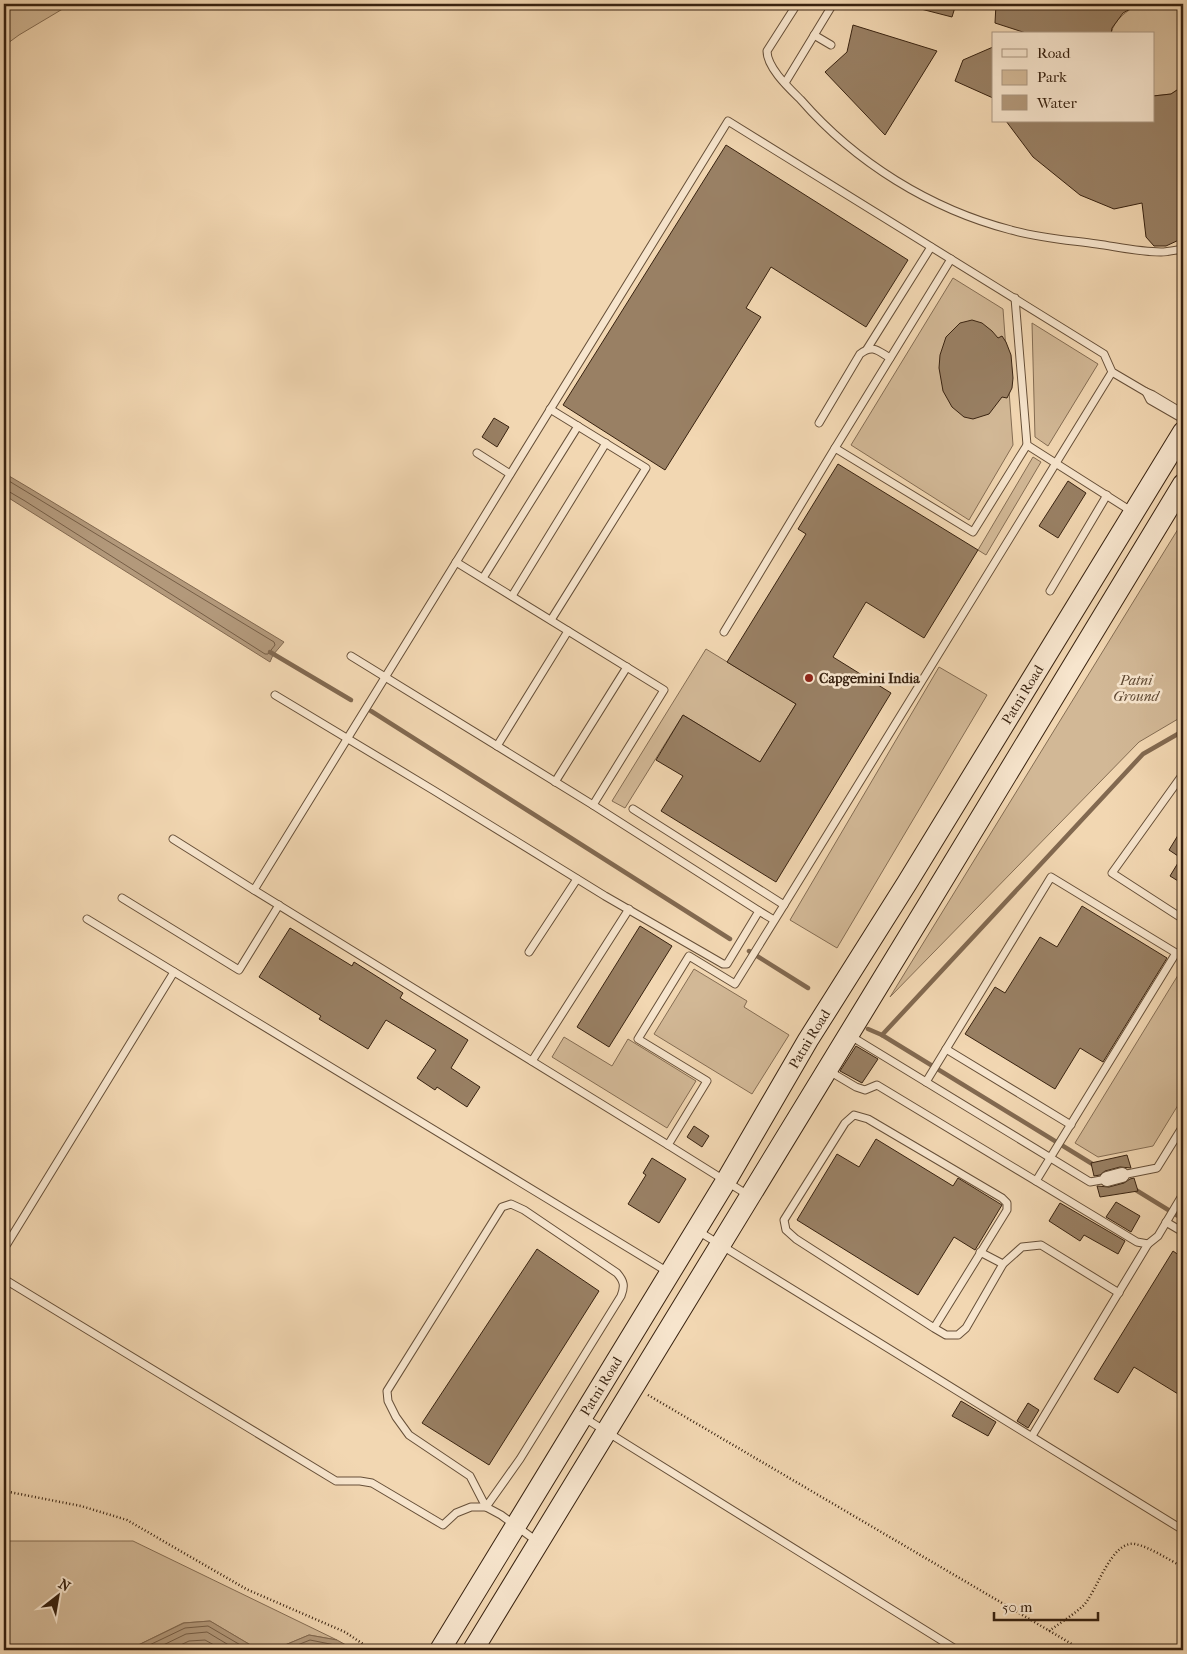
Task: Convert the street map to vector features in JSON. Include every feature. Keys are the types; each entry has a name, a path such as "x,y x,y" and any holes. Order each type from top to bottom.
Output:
{"main road":[{"name":"Patni Road","path":"440,1650 726,1181 808,1040 912,875 1183,432"},
{"name":"Patni Road","path":"473,1650 1183,484"}],"street":[{"path":"1107,1179 1122,1175"}],"lane":[{"path":"797,4 767,51 769,60 817,119 851,149 891,178 948,208 990,224 1032,235 1160,252 1183,249"},
{"path":"786,83 833,4"},
{"path":"814,35 831,45"},
{"path":"254,890 728,121 1104,354 1112,372 1183,413"},
{"path":"818,423 860,354 867,349 931,247"},
{"path":"724,632 952,259"},
{"path":"835,448 973,532 1027,444 1015,298"},
{"path":"867,349 874,348 890,358"},
{"path":"668,1145 708,1081 638,1039 689,956 735,984 1112,372"},
{"path":"1146,392 1150,400 1183,420"},
{"path":"550,409 646,468 551,620"},
{"path":"483,578 578,426"},
{"path":"512,596 606,443"},
{"path":"1027,444 1134,513"},
{"path":"477,453 510,474"},
{"path":"1050,591 1107,495"},
{"path":"456,562 664,690 593,805"},
{"path":"497,746 568,631"},
{"path":"351,656 593,805 759,911 772,923"},
{"path":"555,782 626,667"},
{"path":"275,695 577,879 723,964 727,964 732,958 759,911"},
{"path":"1183,774 1112,873 1183,919"},
{"path":"633,809 784,905"},
{"path":"173,839 750,1197"},
{"path":"926,1082 1052,877 1176,953 1036,1181"},
{"path":"529,952 577,879"},
{"path":"122,898 239,970 279,905"},
{"path":"532,1061 629,909"},
{"path":"87,919 670,1273"},
{"path":"4,1249 7,1239 174,972"},
{"path":"849,1034 1090,1182 1107,1179"},
{"path":"946,1049 1071,1125"},
{"path":"827,1070 856,1087 865,1090 877,1086 1136,1242 1148,1244"},
{"path":"934,1328 1006,1210 1007,1203 1002,1198 868,1119 854,1115 844,1123 784,1220 786,1230 796,1239 934,1328 946,1335 958,1335 966,1328 1003,1264 1022,1248 1041,1245 1119,1293"},
{"path":"1122,1175 1158,1168 1183,1126"},
{"path":"1032,1436 1148,1244 1158,1236 1183,1194"},
{"path":"511,1204 524,1210 617,1273 622,1279 624,1288 621,1296 520,1459 486,1507 470,1476 409,1435 396,1417 388,1401 388,1390 502,1207 511,1204"},
{"path":"1166,1222 1183,1232"},
{"path":"696,1230 1183,1530"},
{"path":"980,1252 1003,1264"},
{"path":"4,1279 336,1481 372,1483 443,1525 456,1513 471,1506 486,1507 501,1515 539,1542"},
{"path":"583,1416 957,1650"}],"path":[{"path":"634,1387 1082,1650"},
{"path":"4,1491 81,1506 127,1520 246,1588 345,1632 372,1650"},
{"path":"1049,1631 1083,1606 1096,1588 1117,1550 1125,1545 1133,1543 1142,1546 1183,1567"}],"green space":[{"path":"4,4 71,4 4,46"},
{"path":"1139,4 1168,4 1183,11 1183,86 1171,94 1154,96 1154,32 1112,32 1115,24"},
{"path":"953,278 1003,309 1013,445 969,520 851,445"},
{"path":"1032,323 1098,364 1048,446 1035,437"},
{"path":"1033,457 1041,462 986,555 978,550"},
{"name":"Patni Ground","path":"1183,521 1183,716 1139,742 890,997"},
{"path":"706,649 796,704 760,762 683,715 625,808 612,801"},
{"path":"939,667 987,695 837,948 790,920"},
{"path":"1183,967 1183,1097 1153,1146 1098,1157 1075,1143"},
{"path":"694,969 747,1001 744,1007 789,1035 752,1094 654,1034"},
{"path":"564,1037 612,1066 628,1039 696,1081 667,1128 552,1057"},
{"path":"4,1540 133,1541 337,1640 309,1635 273,1650 259,1650 210,1621 183,1623 128,1650 4,1650"}],"water":[{"path":"4,473 284,642 273,655 270,662 4,495"},
{"path":"210,1621 259,1650 128,1650 184,1623"},
{"path":"309,1635 337,1640 355,1650 273,1650"}],"building":[{"path":"917,4 956,4 952,17 917,8"},
{"path":"996,4 1139,4 1123,13 1112,28 1111,32 1023,32 995,23"},
{"path":"853,25 937,51 885,135 825,72 847,52"},
{"path":"992,47 992,98 955,81 963,60"},
{"path":"1183,86 1181,239 1166,246 1154,246 1146,237 1142,203 1114,209 1080,195 1033,157 1007,122 1154,122 1154,96 1171,94"},
{"path":"726,145 908,260 866,327 771,267 746,308 761,317 665,470 563,405"},
{"path":"972,320 982,323 998,338 1002,336 1011,355 1013,378 1012,388 1007,398 1002,397 989,414 973,419 964,417 952,407 943,391 939,368 940,355 946,337 960,323"},
{"path":"494,418 509,427 497,447 482,437"},
{"name":"Capgemini India","path":"838,464 978,550 924,638 866,602 833,657 891,693 776,882 661,811 683,776 656,760 683,715 760,762 796,704 727,662 806,534 798,529"},
{"path":"1068,481 1086,493 1058,538 1039,526"},
{"path":"1183,827 1183,884 1170,876 1181,858 1169,850"},
{"path":"1082,906 1167,958 1103,1062 1080,1048 1055,1089 965,1034 995,987 1005,993 1040,937 1057,947"},
{"path":"640,926 672,946 609,1047 577,1027"},
{"path":"290,928 352,966 354,962 403,993 400,998 468,1040 451,1068 480,1087 467,1107 437,1087 435,1090 417,1078 436,1050 386,1020 368,1049 319,1019 321,1016 259,977"},
{"path":"856,1046 878,1059 862,1083 840,1071"},
{"path":"694,1126 709,1136 702,1147 687,1137"},
{"path":"876,1139 953,1186 958,1178 1002,1205 975,1250 954,1237 918,1295 797,1220 837,1154 859,1167"},
{"path":"1127,1155 1131,1168 1120,1167 1094,1176 1091,1163"},
{"path":"652,1158 686,1179 659,1223 628,1204 646,1175 643,1173"},
{"path":"1134,1178 1138,1191 1100,1197 1097,1186 1109,1187"},
{"path":"1116,1202 1140,1216 1131,1232 1106,1217"},
{"path":"1060,1203 1125,1241 1118,1254 1084,1235 1080,1241 1049,1221"},
{"path":"537,1249 599,1291 489,1465 422,1423"},
{"path":"1173,1251 1183,1258 1183,1397 1134,1367 1118,1393 1094,1379"},
{"path":"961,1401 996,1422 988,1436 952,1416"},
{"path":"1028,1403 1039,1410 1028,1428 1017,1421"}],"waterway":[{"path":"270,652 351,700"},
{"path":"371,711 730,939"},
{"path":"882,1035 1143,754 1183,731"},
{"path":"749,951 808,988"},
{"path":"868,1029 882,1035 1094,1165"},
{"path":"1118,1179 1183,1219"}],"place":[{"name":"Capgemini India","path":"809,678"}]}
